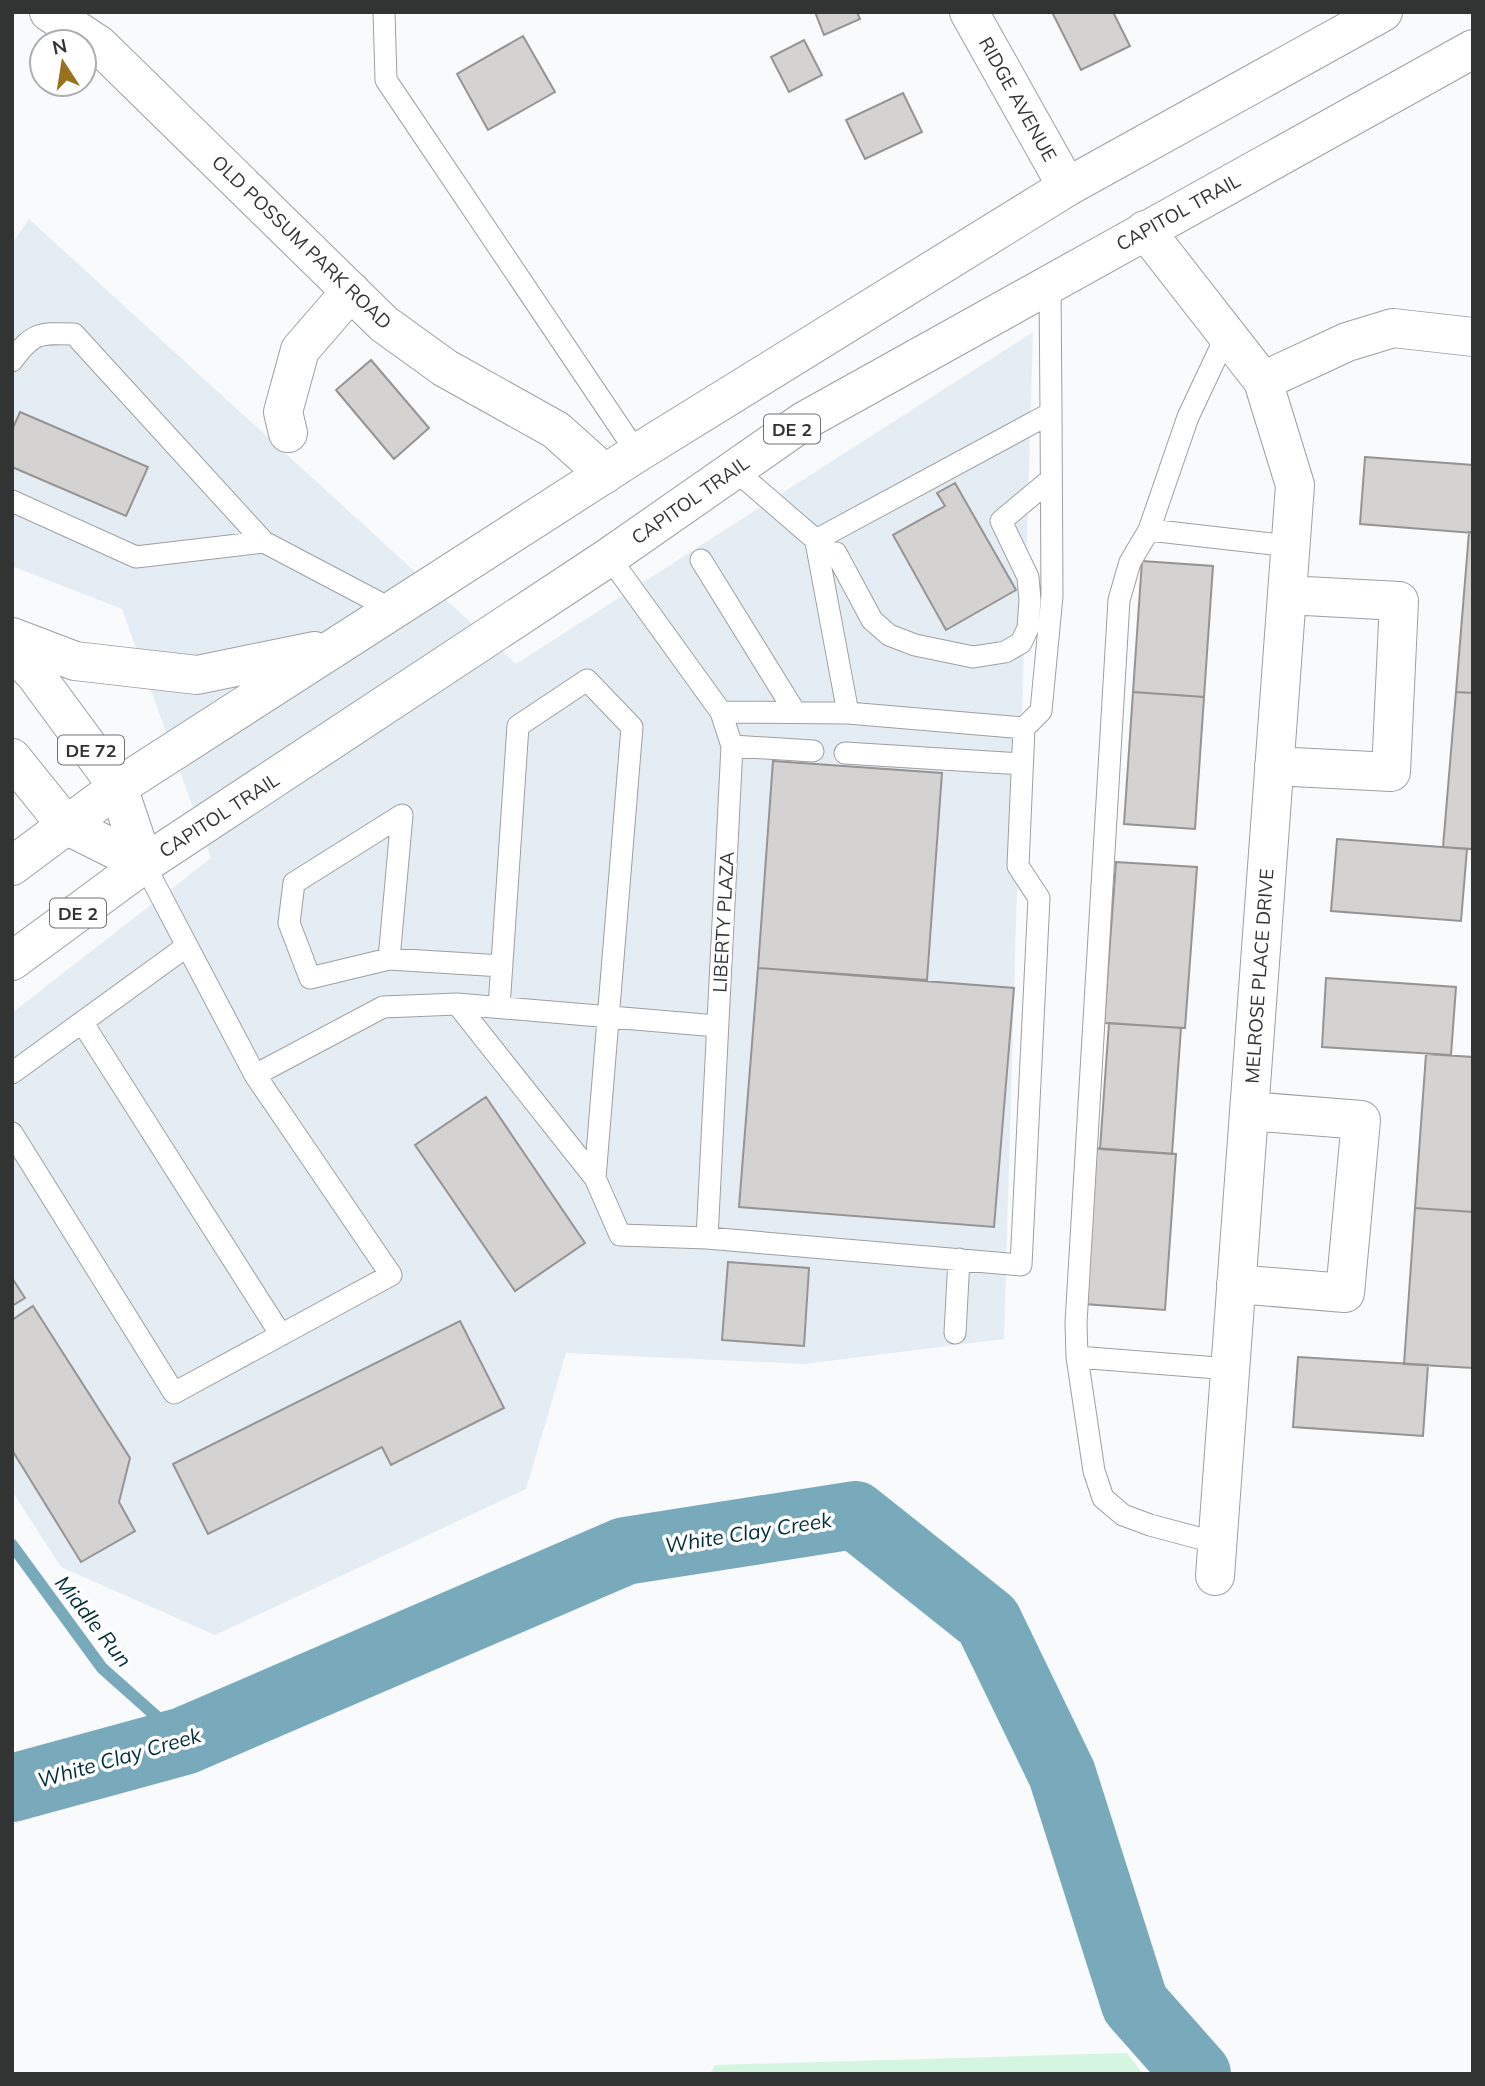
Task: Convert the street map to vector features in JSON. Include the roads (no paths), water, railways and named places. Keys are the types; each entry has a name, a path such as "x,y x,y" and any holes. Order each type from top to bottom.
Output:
{"main road":[{"name":"OLD POSSUM PARK ROAD","path":"49,12 99,45 394,331 445,368 556,430 605,474"},
{"name":"RIDGE AVENUE","path":"969,12 1067,187"},
{"path":"12,866 118,787 637,453 1067,187 1382,12"},
{"name":"CAPITOL TRAIL","path":"12,961 145,864 609,557 804,421 1473,48"},
{"path":"1406,85 1473,71"},
{"name":"MELROSE PLACE DRIVE","path":"1146,230 1263,381 1295,485 1216,1559"},
{"path":"288,432 284,412 300,350 351,291"},
{"path":"1263,381 1347,342 1393,328 1473,337"},
{"path":"1274,766 1391,772 1399,601 1287,595"},
{"path":"12,637 75,661 197,675 337,646"},
{"name":"DE 72","path":"12,652 34,673 118,787 145,864"},
{"path":"12,758 66,825 145,864"},
{"path":"1236,1284 1345,1293 1361,1120 1249,1111"}],"lane":[{"path":"385,13 386,80 637,453"},
{"path":"457,1004 595,1178 620,1235 707,1238 1021,1265 1039,898 1018,866 1021,764 1024,728 1041,711 1052,596 1050,283"},
{"path":"12,361 28,340 47,333 74,334 264,542 393,610"},
{"path":"1216,1559 1150,1525 1123,1516 1103,1498 1094,1471 1077,1357 1076,1323 1119,600 1130,562 1149,530 1188,417 1227,334"},
{"path":"818,547 1051,413"},
{"path":"735,470 818,547 836,553 872,620 889,635 915,645 973,657 1005,652 1021,643 1028,628 1028,577 1001,521 1050,480"},
{"path":"12,501 136,557 264,542"},
{"path":"1149,530 1290,546"},
{"path":"818,547 848,713"},
{"name":"LIBERTY PLAZA","path":"609,557 721,712 732,746 707,1238"},
{"path":"701,559 795,712"},
{"path":"499,1007 518,726 587,680 632,727 595,1178"},
{"path":"721,712 848,713 1024,728"},
{"path":"732,746 813,751"},
{"path":"845,753 1021,764"},
{"path":"389,959 402,815 295,883 289,923 310,978 389,959 502,966"},
{"path":"12,1133 174,1393 391,1275 255,1075 145,864"},
{"path":"12,1073 187,947"},
{"path":"255,1075 383,1007 457,1004 717,1026"},
{"path":"82,1022 281,1335"},
{"path":"955,1333 959,1259"},
{"path":"1077,1357 1230,1369"}],"waterway":[{"name":"White Clay Creek","path":"12,1788 184,1741 625,1551 855,1515 988,1621 1062,1774 1135,2004 1197,2074"},
{"name":"Middle Run","path":"12,1545 102,1668 184,1741"}]}
